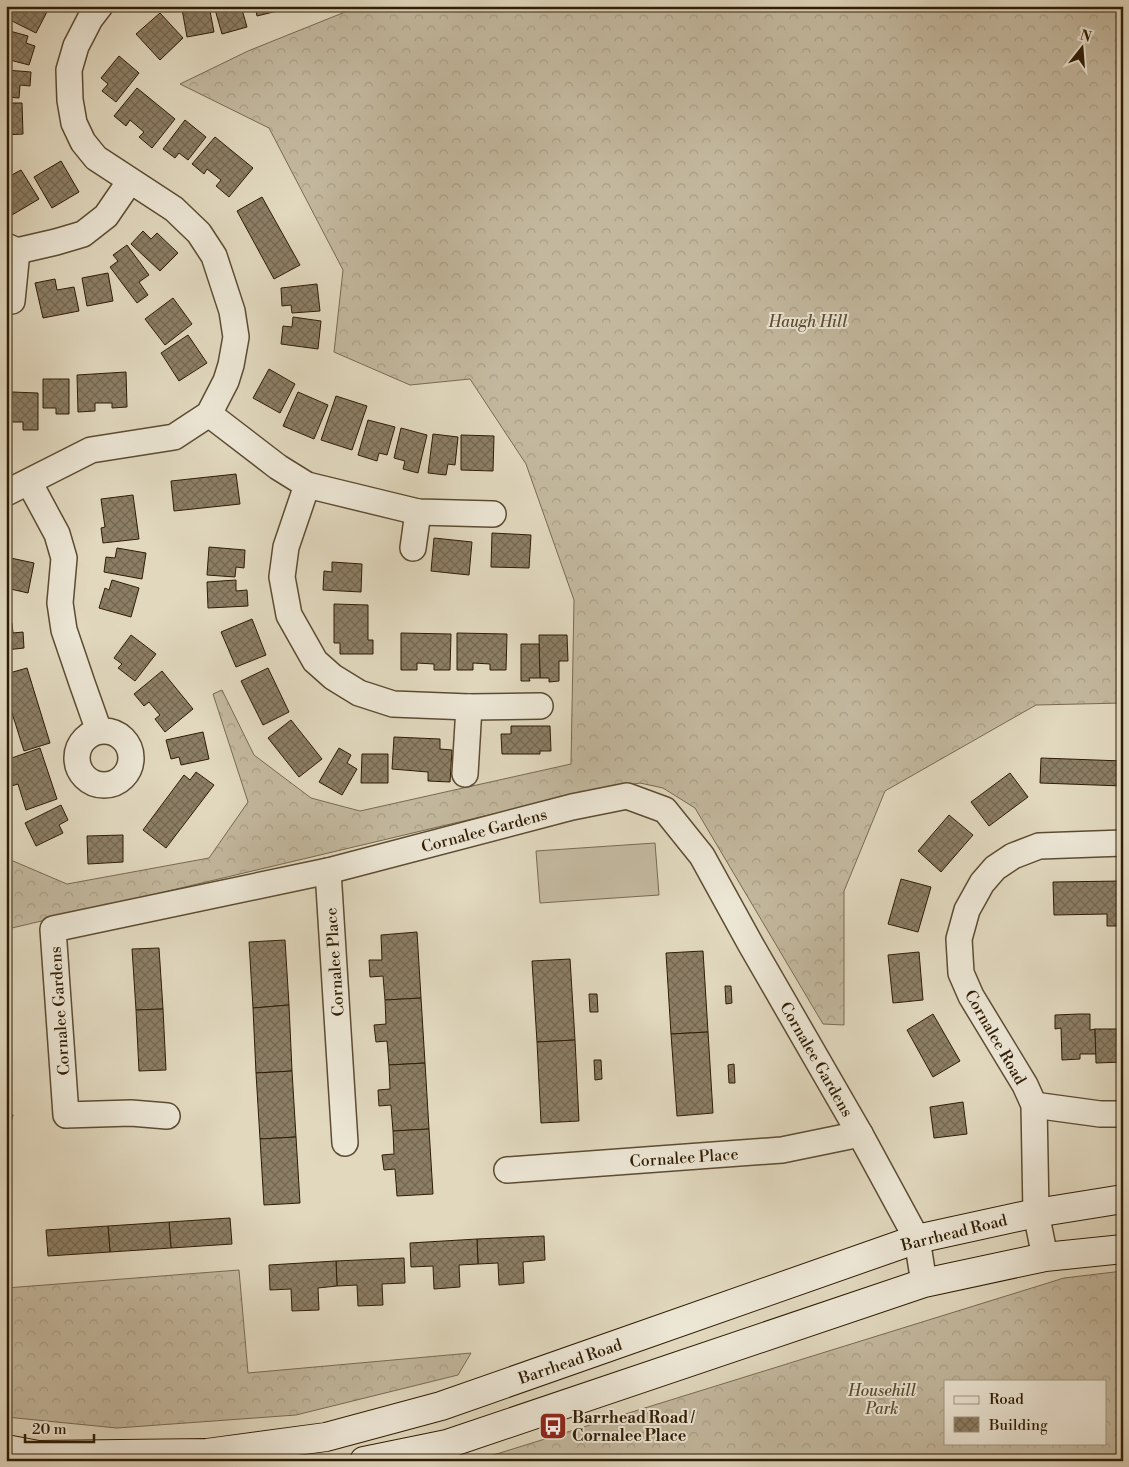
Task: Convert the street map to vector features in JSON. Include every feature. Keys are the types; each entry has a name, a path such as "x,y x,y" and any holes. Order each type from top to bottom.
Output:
{"main road":[{"name":"Barrhead Road","path":"6,1449 38,1455 83,1458 207,1453 326,1437 441,1406 917,1239 1036,1213 1123,1199"},
{"path":"364,1461 447,1444 924,1282 1045,1257 1123,1249"}],"street":[{"path":"6,493 91,450 174,437 209,414 226,381 231,365 236,337 232,311 214,256 199,233 174,209 96,158 83,142 74,123 70,100 70,70 76,46 90,18 100,6"},
{"path":"12,301 11,249 56,242 83,234 106,216 130,181"},
{"path":"209,414 278,467 307,485 418,512 493,514"},
{"path":"29,482 56,534 64,558 60,603 64,630 99,731"},
{"path":"307,485 286,547 282,577 289,615 315,660 333,677 358,693 393,704 469,707 540,706"},
{"path":"413,548 418,512"},
{"path":"465,774 469,707"},
{"name":"Cornalee Gardens","path":"167,1116 131,1113 66,1115 53,929 328,870 572,807 627,796 665,810 702,856 750,945 860,1134 917,1239 924,1282"},
{"name":"Cornalee Road","path":"1045,1257 1036,1213 1034,1105 1025,1085 971,996 961,973 959,939 967,910 982,883 996,868 1013,856 1039,846 1123,843"},
{"name":"Cornalee Place","path":"328,870 345,1143"},
{"path":"1034,1105 1100,1114 1123,1114"},
{"name":"Cornalee Place","path":"507,1170 782,1150 860,1134"}],"green space":[{"name":"Haugh Hill","path":"360,6 1123,6 1123,703 1036,705 885,791 844,891 844,1025 823,1024 695,808 663,788 640,783 573,795 12,928 6,927 6,858 67,884 209,858 248,802 213,694 222,690 254,755 311,798 360,811 571,764 574,600 526,464 470,379 410,385 334,352 343,270 269,128 180,84 248,51"},
{"path":"655,843 659,895 540,903 536,851"},
{"path":"239,1270 248,1373 471,1353 458,1375 296,1415 117,1428 6,1417 6,1288"},
{"name":"Househill Park","path":"1123,1271 1123,1461 474,1461 1064,1278"}],"building":[{"path":"12,6 50,6 36,33 6,18"},
{"path":"209,6 214,32 187,37 182,9"},
{"path":"214,6 241,6 247,27 222,34"},
{"path":"255,6 294,6 294,7 257,16"},
{"path":"160,13 183,38 160,60 136,34"},
{"path":"6,30 28,36 26,43 35,46 29,65 6,59"},
{"path":"119,56 139,73 116,102 102,91 108,84 101,78"},
{"path":"6,70 31,72 30,86 20,85 19,98 6,97"},
{"path":"137,88 175,119 152,148 139,137 144,132 130,120 126,126 114,116"},
{"path":"6,103 22,103 23,134 6,135"},
{"path":"185,120 206,137 188,160 179,153 175,158 163,149"},
{"path":"215,137 253,168 229,197 216,186 221,180 207,169 204,174 192,164"},
{"path":"61,161 79,192 52,208 34,177"},
{"path":"21,170 39,199 12,215 6,205 6,178"},
{"path":"262,197 300,265 274,279 237,211"},
{"path":"143,231 151,239 157,233 178,253 160,271 131,244"},
{"path":"127,245 149,275 139,282 148,295 137,303 110,267 118,261 113,255"},
{"path":"108,273 113,301 87,306 82,278"},
{"path":"55,279 57,290 74,287 79,311 43,318 35,283"},
{"path":"317,284 320,311 292,313 291,305 282,306 281,288"},
{"path":"173,298 192,324 165,345 145,319"},
{"path":"293,317 321,321 318,349 281,344 283,326 292,327"},
{"path":"188,335 207,363 179,381 161,353"},
{"path":"269,369 295,384 280,413 253,398"},
{"path":"126,372 127,407 112,408 112,403 95,403 95,411 78,412 77,375"},
{"path":"43,379 69,379 69,414 56,414 56,408 43,408"},
{"path":"12,392 38,393 38,430 23,430 23,422 11,422"},
{"path":"298,392 328,405 314,439 283,426"},
{"path":"336,396 367,406 352,450 321,440"},
{"path":"368,420 395,427 387,455 379,453 377,461 358,455"},
{"path":"401,428 427,435 418,473 403,469 405,461 394,458"},
{"path":"433,434 458,437 455,465 448,464 446,475 428,473"},
{"path":"461,435 494,436 493,471 461,470"},
{"path":"236,474 240,504 174,511 171,481"},
{"path":"133,495 139,539 103,543 101,528 105,527 101,499"},
{"path":"492,533 531,535 529,568 491,567"},
{"path":"434,538 472,542 469,575 431,571"},
{"path":"209,547 245,550 244,568 236,567 235,577 207,575"},
{"path":"117,548 146,553 142,579 104,572 106,557 115,558"},
{"path":"6,557 34,563 28,593 6,588"},
{"path":"332,562 362,564 361,592 323,590 324,571 332,572"},
{"path":"112,580 139,588 131,617 99,608 105,588 109,590"},
{"path":"236,580 236,591 247,590 248,606 208,608 207,582"},
{"path":"334,604 368,605 368,640 373,640 373,654 340,654 340,643 334,643"},
{"path":"252,619 266,655 236,667 221,632"},
{"path":"6,623 12,623 13,633 23,632 24,648 6,650"},
{"path":"401,633 451,634 450,670 434,670 434,664 417,663 417,670 401,670"},
{"path":"457,633 507,634 506,670 490,670 490,664 473,663 473,670 457,670"},
{"path":"131,635 156,654 135,681 118,668 122,664 114,658"},
{"path":"539,635 567,635 568,661 559,661 559,681 549,682 549,678 540,678"},
{"path":"521,644 539,644 540,678 529,678 530,681 521,681"},
{"path":"27,668 50,743 24,751 6,694 6,674"},
{"path":"268,668 289,712 263,725 241,681"},
{"path":"162,671 193,709 165,732 155,719 160,715 149,702 144,706 134,694"},
{"path":"291,720 322,759 299,777 268,738"},
{"path":"511,726 550,726 551,751 540,751 540,754 502,754 501,734 511,734"},
{"path":"203,732 209,759 181,765 179,757 171,759 166,740"},
{"path":"394,737 440,739 440,749 452,750 450,782 428,781 428,772 392,769"},
{"path":"40,748 57,799 26,810 18,784 8,787 6,784 6,770 12,768 9,759"},
{"path":"339,748 351,755 347,763 357,769 342,795 319,782"},
{"path":"362,754 388,754 388,783 361,783"},
{"path":"1041,758 1123,761 1123,786 1040,783"},
{"path":"196,772 214,785 166,848 143,830 184,775 190,780"},
{"path":"1010,773 1028,797 989,826 971,802"},
{"path":"61,805 68,820 59,825 63,833 36,846 25,823"},
{"path":"949,815 973,835 941,872 918,851"},
{"path":"123,835 123,862 88,864 87,836"},
{"path":"901,879 931,887 918,932 888,924"},
{"path":"1123,881 1123,926 1107,926 1107,914 1054,915 1053,882"},
{"path":"417,932 421,998 385,1000 383,976 370,977 369,960 382,960 381,935"},
{"path":"285,940 289,1005 253,1008 249,942"},
{"path":"159,948 163,1009 136,1010 132,949"},
{"path":"703,951 708,1032 671,1034 666,953"},
{"path":"919,952 923,1000 893,1003 888,955"},
{"path":"570,959 575,1040 537,1042 532,961"},
{"path":"725,986 731,986 732,1003 726,1004"},
{"path":"589,994 597,994 598,1012 590,1012"},
{"path":"421,998 425,1063 389,1065 387,1041 376,1042 374,1025 386,1024 385,1000"},
{"path":"289,1005 292,1071 256,1073 253,1008"},
{"path":"163,1009 166,1070 139,1071 136,1010"},
{"path":"933,1014 960,1061 933,1077 907,1030"},
{"path":"1090,1014 1090,1030 1095,1029 1096,1054 1080,1054 1080,1059 1062,1060 1061,1028 1055,1029 1055,1015"},
{"path":"1095,1029 1123,1029 1123,1062 1096,1063"},
{"path":"708,1032 713,1113 677,1116 671,1034"},
{"path":"575,1040 579,1121 541,1123 537,1042"},
{"path":"594,1060 601,1060 602,1079 595,1080"},
{"path":"425,1063 429,1129 393,1131 391,1105 379,1106 378,1090 390,1089 389,1065"},
{"path":"734,1064 735,1083 729,1083 728,1065"},
{"path":"292,1071 296,1137 260,1139 256,1073"},
{"path":"963,1102 967,1134 934,1138 930,1107"},
{"path":"6,1113 13,1115 6,1140"},
{"path":"429,1129 433,1194 397,1196 395,1169 384,1170 382,1155 394,1154 393,1131"},
{"path":"296,1137 300,1203 264,1205 260,1139"},
{"path":"230,1218 232,1244 171,1248 169,1222"},
{"path":"169,1222 171,1248 110,1252 108,1226"},
{"path":"108,1226 110,1252 48,1256 46,1230"},
{"path":"544,1236 545,1260 523,1262 524,1283 499,1285 498,1263 478,1264 477,1239"},
{"path":"477,1239 478,1264 459,1265 460,1287 434,1289 433,1266 411,1267 410,1243"},
{"path":"404,1258 405,1283 382,1284 383,1305 358,1306 357,1285 337,1286 336,1261"},
{"path":"336,1261 337,1286 318,1288 319,1310 292,1311 291,1289 270,1290 269,1265"}],"place":[{"name":"Barrhead Road / Cornalee Place","path":"553,1426"}]}
